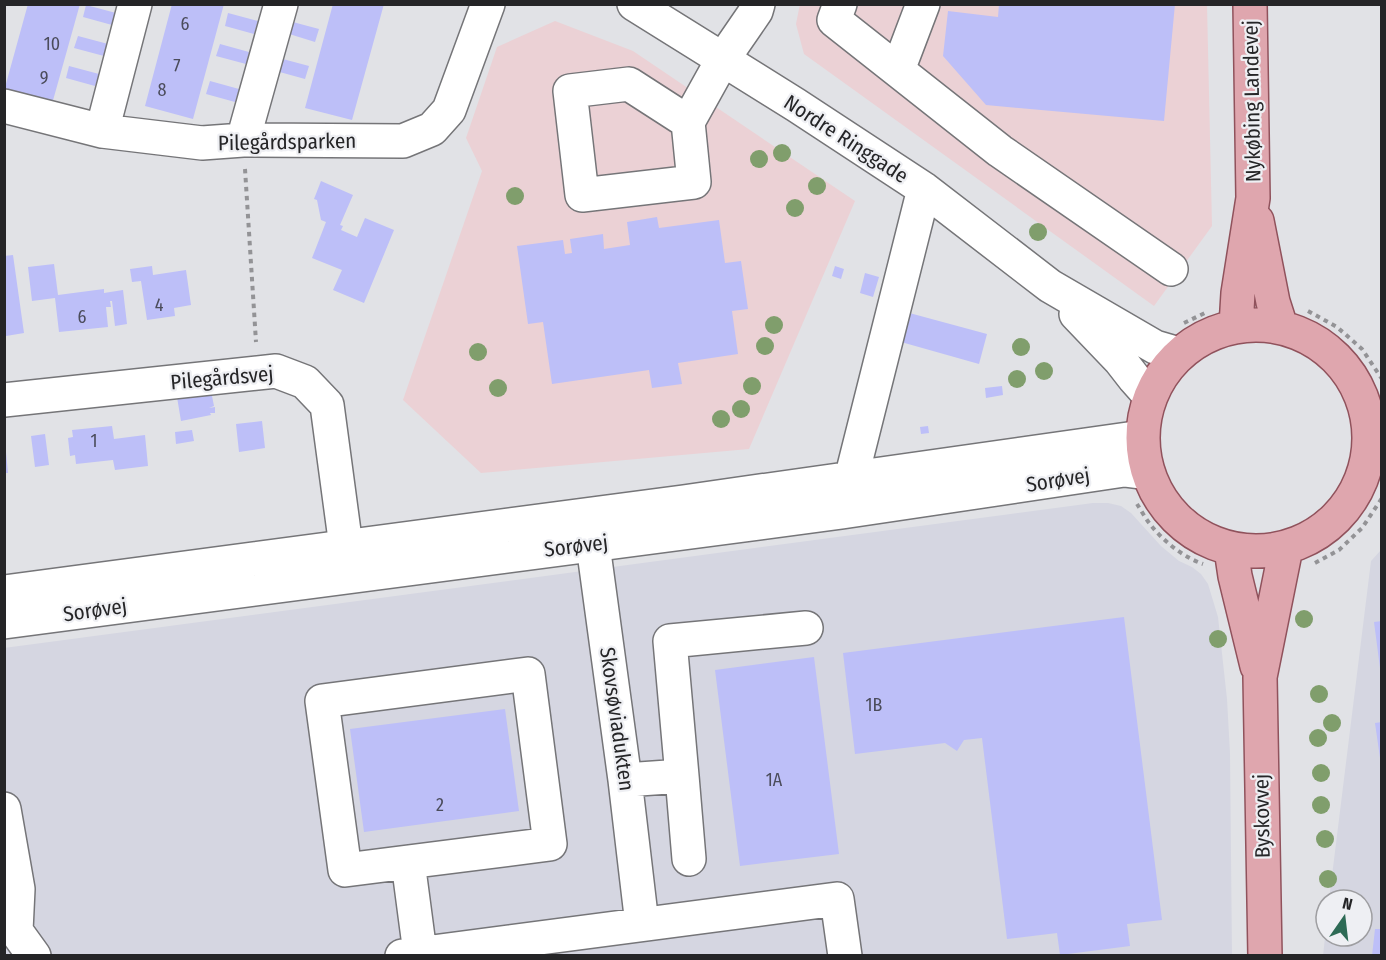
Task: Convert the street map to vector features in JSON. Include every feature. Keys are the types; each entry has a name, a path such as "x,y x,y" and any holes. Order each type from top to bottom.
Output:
{"main road":[{"name":"Nykøbing Landevej","path":"1236,314 1253,198 1250,4"},
{"name":"Nykøbing Landevej","path":"1253,198 1277,315"},
{"path":"1236,314 1258,324 1277,315 1328,350 1347,369 1375,427 1365,470 1354,497 1336,519 1283,561 1258,552 1233,562 1179,522 1136,471 1144,416 1150,396 1162,374 1167,350 1196,342 1215,332 1236,314"},
{"name":"Byskovvej","path":"1264,956 1260,676 1283,561"},
{"name":"Byskovvej","path":"1233,562 1260,676"}],"street":[{"path":"102,131 135,4"},
{"path":"243,140 281,4"},
{"name":"Pilegårdsparken","path":"4,106 102,131 202,143 243,140 403,141 432,129 449,110 488,4"},
{"name":"Nordre Ringgade","path":"634,4 796,105 924,189 1050,286 1167,350"},
{"path":"688,122 723,59 758,4"},
{"path":"840,4 834,20 1000,151 1171,270"},
{"path":"898,70 923,4"},
{"path":"842,512 924,189"},
{"name":"Nordre Ringgade","path":"1050,286 1120,360 1150,396"},
{"name":"Pilegårdsvej","path":"4,400 276,370 305,382 327,405 348,561"},
{"name":"Sorøvej","path":"591,530 850,479 1142,437"},
{"name":"Sorøvej","path":"4,592 348,561 591,530 842,512 1136,471"},
{"name":"Skovsøviadukten","path":"591,530 642,924"},
{"name":"Sorøvej","path":"4,622 348,561"},
{"path":"690,860 670,641 806,628"},
{"path":"528,674 550,844 408,862 345,870 322,701 528,674"},
{"path":"625,780 681,776"},
{"path":"4,809 18,889 18,940"},
{"path":"408,862 411,954 837,899 845,956"}],"path":[{"path":"243,140 258,372"},
{"path":"1167,350 1173,330 1193,318 1215,308 1236,314"},
{"path":"1277,315 1308,311 1337,327 1362,349 1381,378"},
{"path":"1136,471 1134,498 1150,524 1172,546 1197,562 1233,562"},
{"path":"1283,561 1311,565 1339,550 1362,528 1382,498"}],"shaded area":[{"path":"800,4 1207,5 1212,226 1154,306 804,54 796,24"},
{"path":"555,21 633,51 855,201 749,449 481,473 403,400 482,171 466,138 497,47"},
{"path":"1093,503 1121,506 1131,513 1161,546 1179,561 1201,574 1208,584 1218,617 1227,699 1230,753 1232,955 5,955 4,648"},
{"path":"1381,550 1381,955 1323,956 1324,948 1374,948 1374,888 1330,888 1371,561"}],"building":[{"path":"28,4 80,4 52,104 4,91"},
{"path":"172,4 224,4 193,119 145,106"},
{"path":"333,4 384,4 352,120 305,108"},
{"path":"999,4 1175,4 1164,121 986,105 943,56 948,11 998,17"},
{"path":"86,5 116,13 112,25 83,17"},
{"path":"228,13 258,21 254,34 225,26"},
{"path":"289,21 319,29 315,42 286,33"},
{"path":"78,36 108,44 104,56 74,48"},
{"path":"220,44 249,52 246,64 216,56"},
{"path":"279,58 309,66 305,79 276,71"},
{"path":"69,66 99,74 95,86 66,78"},
{"path":"210,81 239,89 235,102 206,94"},
{"path":"321,181 353,195 340,225 343,226 341,230 357,237 365,218 394,230 364,303 333,290 342,270 312,258 326,222 321,220 317,200 314,199"},
{"path":"657,217 659,228 719,220 725,263 741,261 748,309 732,311 738,354 678,363 682,384 652,388 649,370 552,384 543,322 528,324 517,246 563,240 565,254 572,253 570,239 603,234 604,249 630,245 627,222"},
{"path":"13,255 24,333 6,336 4,256"},
{"path":"54,264 58,295 104,289 104,293 123,290 127,324 115,326 112,301 110,301 111,307 106,307 108,327 59,332 55,298 32,301 28,267"},
{"path":"152,266 153,275 186,270 191,305 174,308 175,316 147,320 141,281 132,282 130,269"},
{"path":"835,266 844,269 841,279 832,276"},
{"path":"865,273 879,277 873,297 860,293"},
{"path":"902,311 987,334 979,364 894,340"},
{"path":"1002,386 1003,395 986,398 985,388"},
{"path":"211,391 214,406 209,408 215,407 215,413 181,421 177,397"},
{"path":"262,421 265,448 239,452 236,424"},
{"path":"112,426 114,439 145,435 148,466 115,470 113,460 76,464 75,455 70,456 68,438 73,437 72,430"},
{"path":"928,426 929,433 921,434 920,427"},
{"path":"192,430 194,441 176,444 175,432"},
{"path":"45,434 49,465 35,467 31,436"},
{"path":"4,452 6,452 8,473 4,473"},
{"path":"1124,617 1162,920 1127,924 1130,946 1060,955 1057,933 1007,939 982,738 964,740 957,751 945,743 855,754 843,653"},
{"path":"1382,621 1382,668 1380,668 1374,622"},
{"path":"814,657 839,854 740,866 715,670"},
{"path":"505,709 519,811 364,832 350,729"},
{"path":"1382,722 1382,758 1380,758 1375,723"},
{"path":"1375,929 1382,929 1382,956 1372,956"}]}
